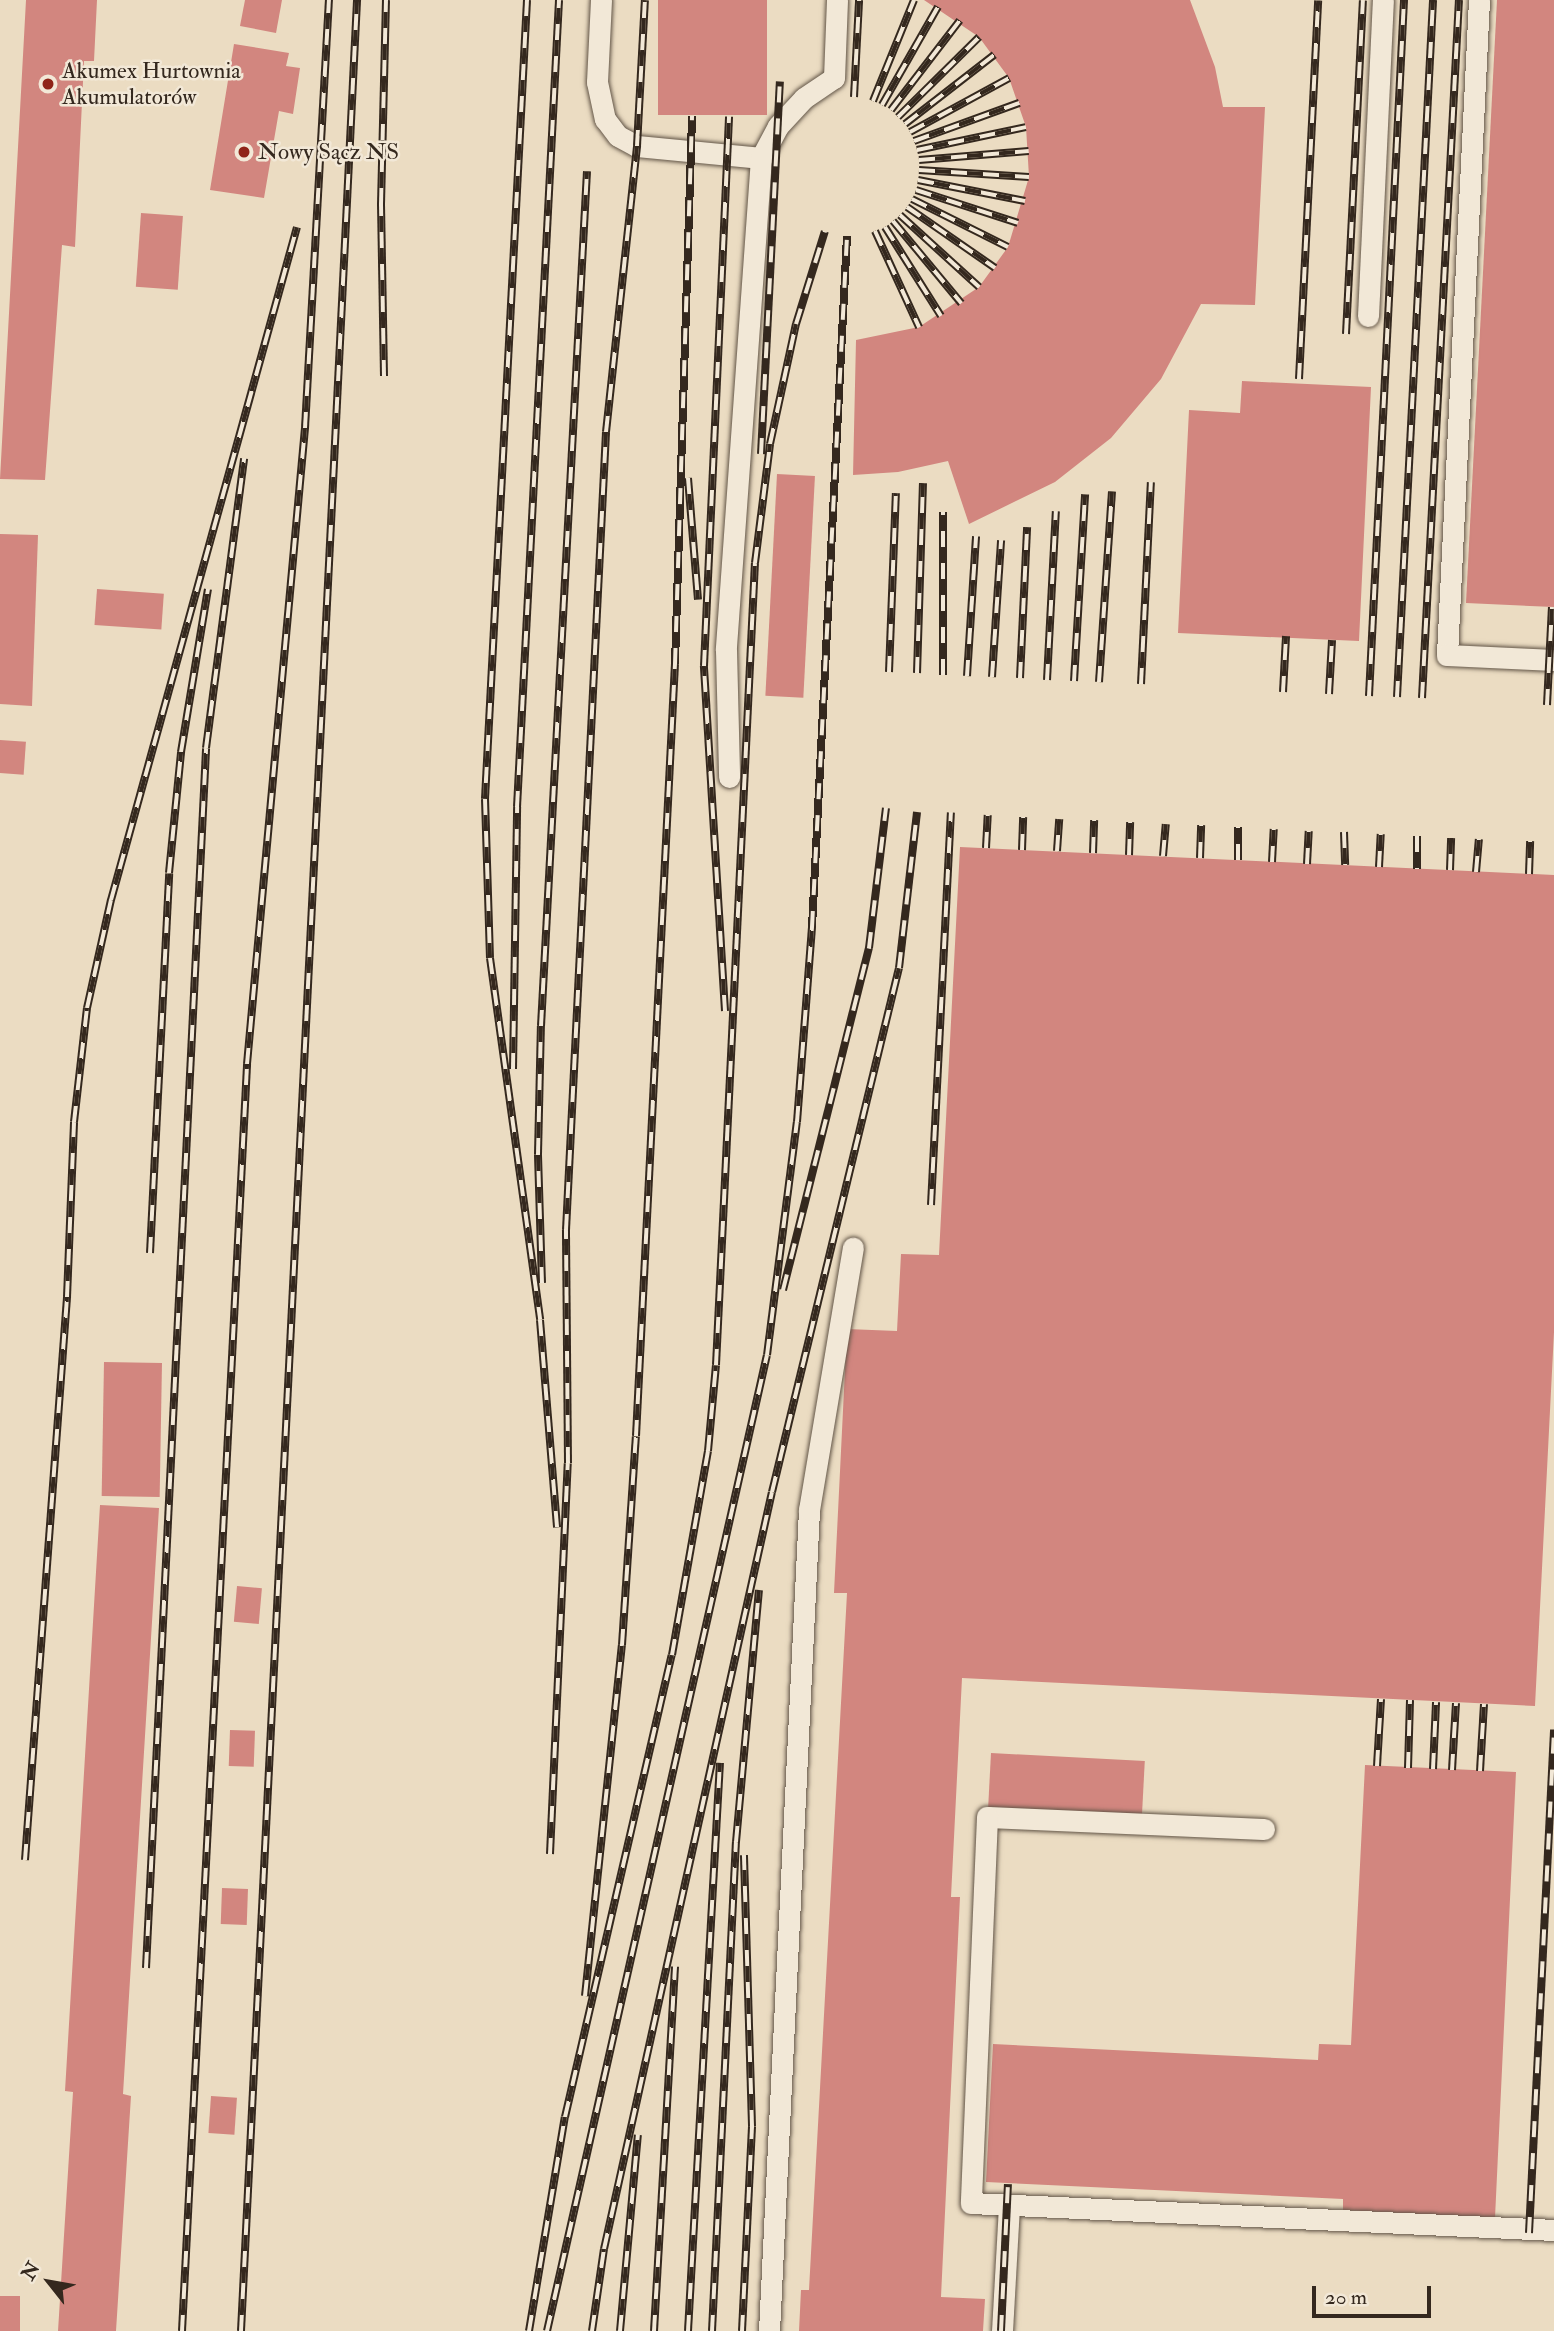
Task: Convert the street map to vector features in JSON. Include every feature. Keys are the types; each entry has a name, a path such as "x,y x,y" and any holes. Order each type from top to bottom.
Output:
{"lane":[{"path":"601,0 597,82 605,118 618,135 637,146 761,158"},
{"path":"729,777 726,650 761,158 778,125 804,98 834,78 837,0"},
{"path":"1368,316 1383,0"},
{"path":"1479,0 1447,655 1554,660"},
{"path":"769,2331 808,1510 853,1248"},
{"path":"1264,1829 987,1817 971,2203 1554,2230"},
{"path":"1002,2331 1009,2205"}],"building":[{"path":"26,0 97,0 94,61 84,61 75,247 62,245 45,480 0,479"},
{"path":"245,0 282,0 276,33 240,26"},
{"path":"658,0 767,0 767,115 658,115"},
{"path":"924,0 1190,0 1215,67 1223,107 1265,107 1255,305 1201,304 1161,379 1111,438 1055,482 969,524 948,461 898,472 853,475 856,340 919,327 979,287 1008,247 1029,177 1026,127 1009,78 979,37"},
{"path":"1497,0 1554,0 1554,607 1466,603"},
{"name":"Nowy Sącz NS","path":"234,44 289,53 286,66 300,68 293,114 279,111 264,198 210,190"},
{"path":"141,213 183,216 178,290 136,287"},
{"path":"1242,381 1371,387 1359,641 1178,633 1189,410 1240,413"},
{"path":"777,474 815,476 803,698 765,696"},
{"path":"0,534 38,535 32,706 0,704"},
{"path":"97,589 164,594 161,630 94,625"},
{"path":"0,740 26,742 24,775 0,773"},
{"path":"960,847 1554,875 1554,1332 1535,1706 962,1678 951,1897 960,1897 941,2297 985,2299 983,2331 799,2331 801,2290 809,2290 847,1593 834,1593 847,1329 897,1331 901,1254 939,1255"},
{"path":"104,1362 162,1363 160,1497 102,1496"},
{"path":"100,1505 159,1508 123,2094 131,2096 116,2331 58,2331 73,2092 65,2091"},
{"path":"237,1586 262,1588 259,1624 234,1622"},
{"path":"230,1730 255,1731 254,1767 229,1766"},
{"path":"991,1753 1145,1761 1142,1817 988,1809"},
{"path":"1365,1765 1516,1772 1495,2218 1343,2210 1343,2199 986,2182 993,2044 1318,2060 1319,2044 1351,2045"},
{"path":"222,1888 248,1889 247,1925 221,1924"},
{"path":"211,2096 237,2098 234,2135 208,2133"},
{"path":"0,2296 20,2296 20,2331 0,2331"}],"railway":[{"path":"182,2331 247,1064 305,428 329,0"},
{"path":"241,2331 357,0"},
{"path":"384,376 381,204 386,0"},
{"path":"527,0 485,799 490,958 540,1320 557,1527"},
{"path":"513,1069 517,807 559,0"},
{"path":"550,1854 568,1463 566,1230 606,432 637,146 645,0"},
{"path":"854,97 859,0"},
{"path":"873,101 914,0"},
{"path":"1299,379 1318,0"},
{"path":"1346,334 1363,0"},
{"path":"1369,696 1404,0"},
{"path":"1397,697 1433,0"},
{"path":"1422,698 1459,0"},
{"path":"882,105 938,7"},
{"path":"891,110 960,20"},
{"path":"898,117 979,37"},
{"path":"905,124 994,55"},
{"path":"910,132 1009,78"},
{"path":"761,454 780,81"},
{"path":"914,141 1019,103"},
{"path":"585,1996 622,1645 636,1436 675,664 692,116"},
{"path":"725,1011 704,666 729,117"},
{"path":"917,150 1026,127"},
{"path":"919,160 1029,151"},
{"path":"919,170 1029,177"},
{"path":"542,1283 538,1154 541,1026 587,171"},
{"path":"918,180 1025,201"},
{"path":"916,190 1018,223"},
{"path":"912,199 1008,247"},
{"path":"907,207 995,268"},
{"path":"900,215 979,287"},
{"path":"893,221 961,303"},
{"path":"25,1860 67,1297 74,1122 87,1008 111,900 297,227"},
{"path":"885,227 941,316"},
{"path":"529,2331 565,2117 672,1655 708,1451 716,1365 755,563 770,444 796,324 825,231"},
{"path":"875,231 919,327"},
{"path":"547,2331 767,1355 797,1122 812,927 847,236"},
{"path":"146,1968 206,748 244,458"},
{"path":"688,478 698,600"},
{"path":"1141,684 1151,482"},
{"path":"917,673 923,483"},
{"path":"1099,682 1112,491"},
{"path":"889,672 896,493"},
{"path":"1074,681 1085,494"},
{"path":"1047,680 1056,511"},
{"path":"943,512 943,675"},
{"path":"1020,678 1027,527"},
{"path":"967,676 976,536"},
{"path":"992,677 1001,540"},
{"path":"150,1253 169,873 181,752 208,589"},
{"path":"1547,705 1552,607"},
{"path":"1283,692 1286,636"},
{"path":"1329,694 1332,640"},
{"path":"783,1290 869,948 886,808"},
{"path":"592,2331 604,2249 772,1492 899,968 917,812"},
{"path":"931,1205 951,813"},
{"path":"986,848 988,815"},
{"path":"1022,850 1023,817"},
{"path":"1057,851 1059,819"},
{"path":"1093,853 1094,820"},
{"path":"1129,855 1130,822"},
{"path":"1163,856 1166,824"},
{"path":"1200,858 1201,825"},
{"path":"1238,827 1238,860"},
{"path":"1272,862 1274,829"},
{"path":"1307,864 1309,831"},
{"path":"1344,832 1345,865"},
{"path":"1379,867 1381,834"},
{"path":"1417,836 1417,869"},
{"path":"1450,870 1451,838"},
{"path":"1476,872 1479,839"},
{"path":"1529,874 1530,841"},
{"path":"712,2331 736,1842 759,1590"},
{"path":"1377,1766 1381,1699"},
{"path":"1408,1768 1410,1700"},
{"path":"1433,1769 1436,1702"},
{"path":"1452,1770 1456,1703"},
{"path":"1480,1771 1484,1704"},
{"path":"1529,2233 1554,1730"},
{"path":"688,2331 720,1763"},
{"path":"742,2331 752,2126 744,1855"},
{"path":"654,2331 675,1967"},
{"path":"620,2331 638,2135"},
{"path":"1001,2331 1008,2184"}],"place":[{"name":"Akumex Hurtownia Akumulatorów","path":"48,84"},
{"name":"Nowy Sącz NS","path":"244,152"}]}
